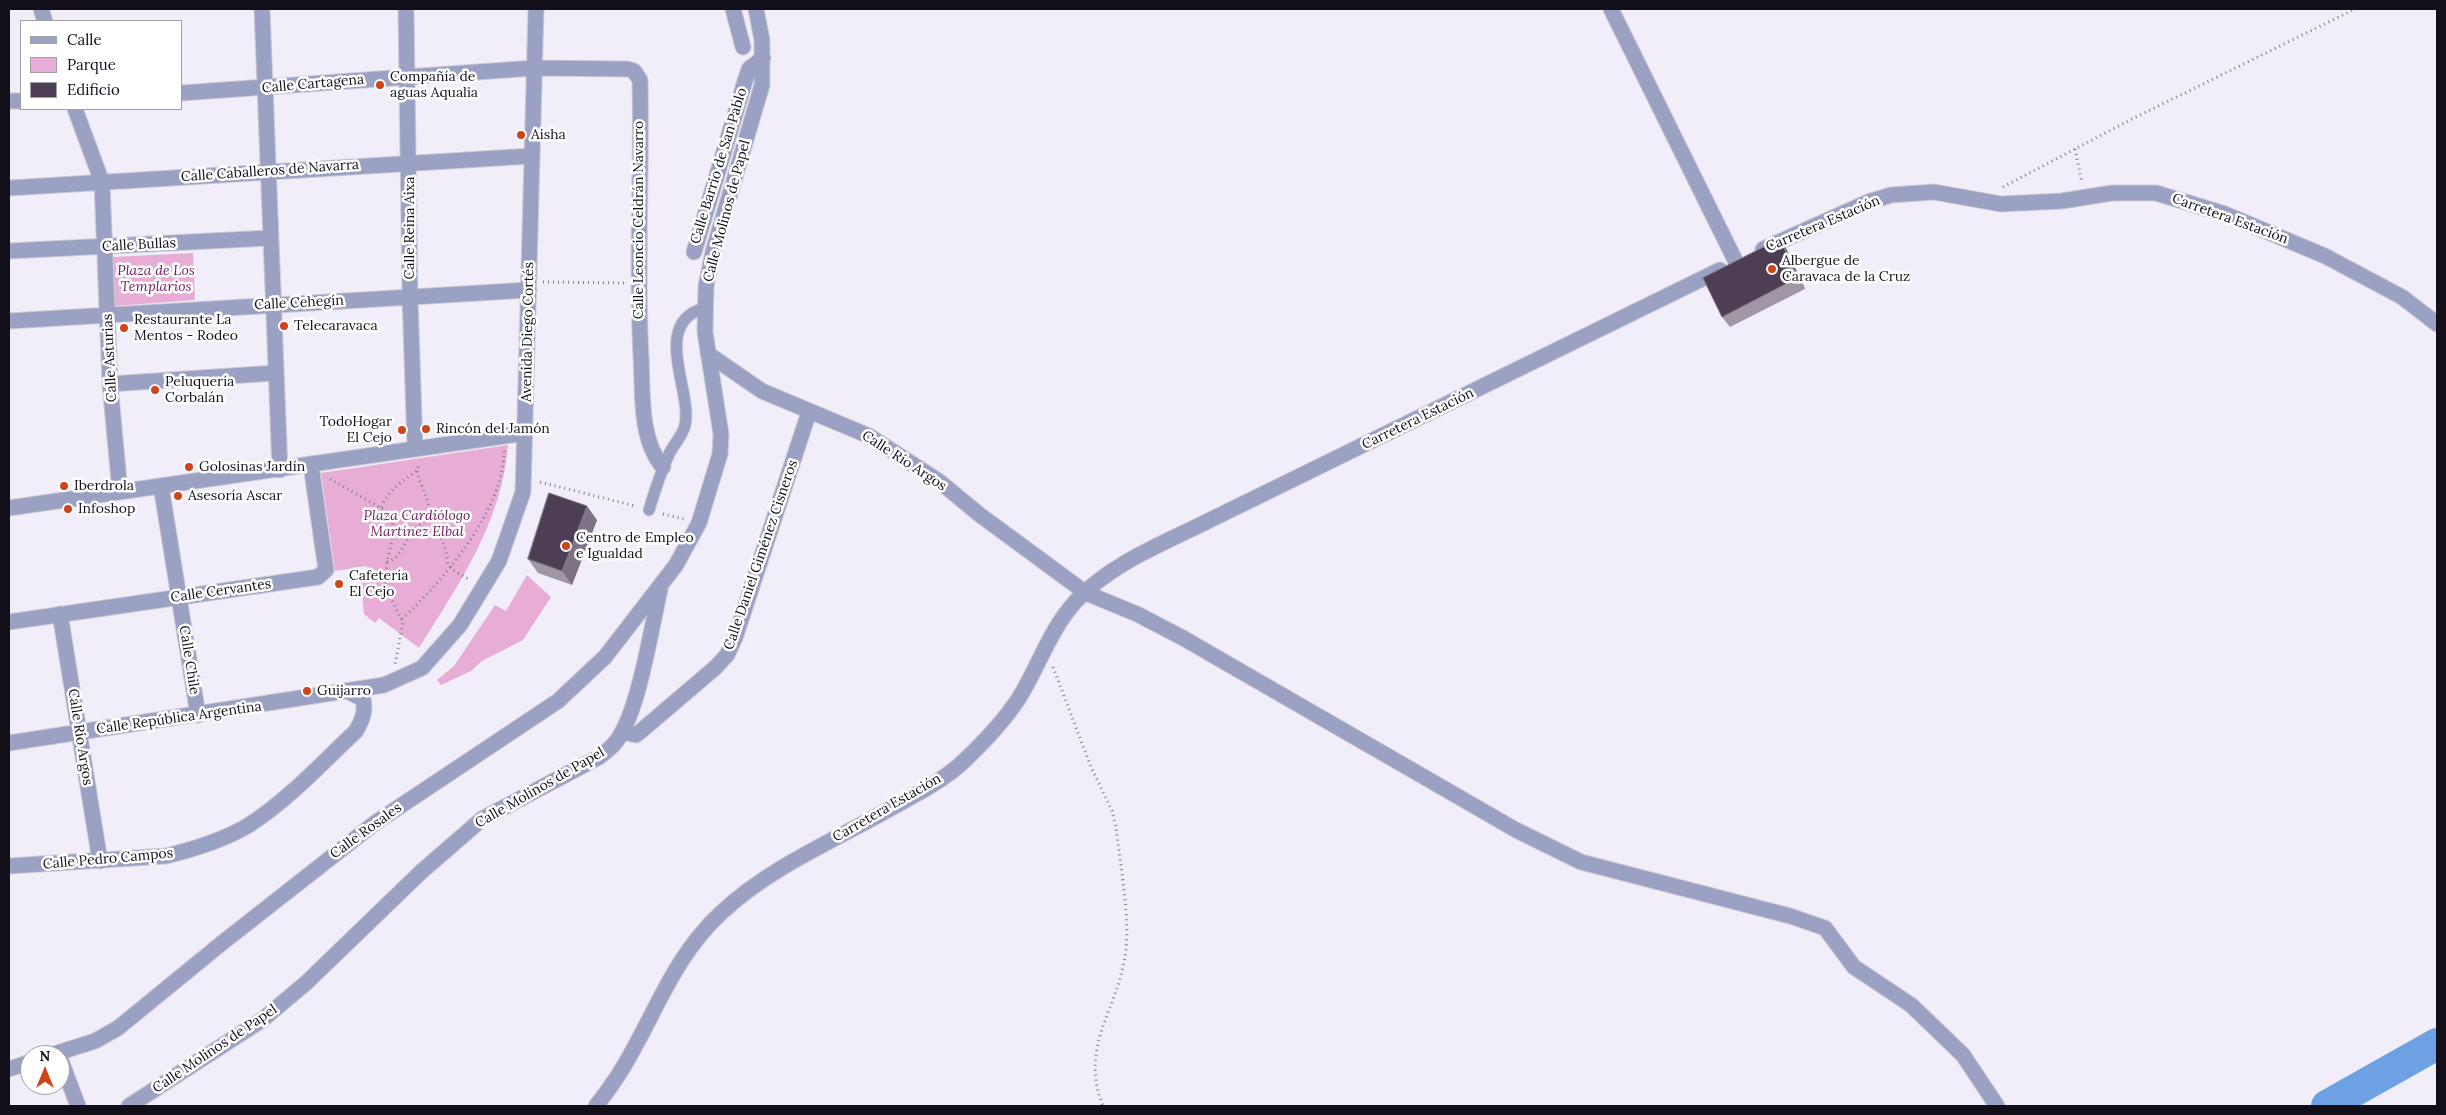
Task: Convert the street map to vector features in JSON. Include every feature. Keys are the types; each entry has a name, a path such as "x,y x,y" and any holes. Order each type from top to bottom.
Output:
{"street":[{"path":"262,9 269,171 272,305 280,470"},
{"name":"Calle Reina Aixa","path":"406,9 406,77 410,162 410,297 418,447"},
{"name":"Avenida Diego Cortés","path":"349,692 392,682 422,668 437,653 484,588 499,561 523,492 536,9"},
{"path":"732,9 743,47"},
{"name":"Calle Molinos de Papel","path":"129,1106 262,1020 312,977 421,872 482,819 599,757 614,744 626,727 634,705 661,584 676,565 699,523 720,454 721,434 708,354 705,308 706,286 713,252 762,85 763,58 756,9"},
{"path":"1611,9 1736,262"},
{"name":"Calle Barrio de San Pablo","path":"694,252 745,81 750,69 763,58"},
{"name":"Calle Cartagena","path":"182,93 534,68"},
{"name":"Calle Leoncio Celdrán Navarro","path":"534,68 628,69 638,75 640,89 638,283 646,418 654,453 663,467"},
{"name":"Calle Asturias","path":"75,110 102,182 110,384 120,492"},
{"name":"Calle Caballeros de Navarra","path":"9,188 532,156"},
{"name":"Carretera Estación","path":"596,1106 620,1074 667,983 688,948 720,913 756,884 800,857 922,791 963,762 997,726 1018,699 1056,628 1086,593 1100,580 1147,551 1819,223 1891,195 1934,192 2002,204 2042,202 2133,191 2156,193 2218,212 2350,268 2402,297 2437,324"},
{"name":"Calle Bullas","path":"9,251 270,238"},
{"name":"Calle Cehegín","path":"9,321 410,297 529,286"},
{"path":"649,510 663,467 685,425 678,369 678,336 688,316 696,310 705,308"},
{"name":"Calle Río Argos","path":"708,354 762,391 869,436 915,464 1086,593 1137,614 1183,638 1516,830 1581,862 1790,916 1825,928 1854,966 1911,1005 1962,1055 1998,1106"},
{"path":"110,384 275,373"},
{"name":"Calle Daniel Giménez Cisneros","path":"626,727 628,733 636,734 641,731 716,667 727,655 735,638 809,412"},
{"path":"9,508 280,470 418,447 526,433"},
{"name":"Calle Cervantes","path":"9,622 322,575 326,570 311,465"},
{"name":"Calle Chile","path":"161,486 198,715"},
{"name":"Calle Rosales","path":"70,1050 118,1028 244,925 367,829 558,701 605,657 661,584"},
{"name":"Calle Río Argos","path":"60,614 100,861"},
{"name":"Calle República Argentina","path":"9,743 349,692"},
{"name":"Calle Pedro Campos","path":"9,866 166,856 191,850 249,824 290,793 356,731 363,718 365,706 363,699 349,692"},
{"path":"70,1087 78,1106"}],"path":[{"path":"2000,188 2355,9"},
{"path":"2075,149 2085,196"},
{"path":"529,286 638,283"},
{"path":"402,618 422,600 450,567 494,502 502,479 504,436"},
{"path":"418,447 417,471 429,500 430,516 445,547 450,567 452,570 484,588"},
{"path":"311,465 342,487 391,514 394,532 387,562 385,586 402,618 392,682"},
{"path":"380,507 396,486 417,471"},
{"path":"524,478 699,523"},
{"path":"387,562 394,560 405,548 408,538 430,516"},
{"path":"1048,642 1054,671 1063,696 1100,788 1112,811 1116,827 1127,937 1125,957 1103,1023 1094,1060 1096,1080 1103,1106"}],"green space":[{"name":"Plaza de Los Templarios","path":"193,253 195,300 115,306 113,257"},
{"name":"Plaza Cardiólogo Martínez Elbal","path":"508,445 504,473 488,526 463,576 419,648 379,618 375,623 364,614 361,581 369,579 367,566 335,571 321,473"},
{"path":"527,575 551,597 523,640 482,661 471,671 441,685 437,680 454,666 495,605 506,611"}],"building":[{"name":"Albergue de Caravaca de la Cruz","path":"1780,239 1797,278 1722,317 1703,278"},
{"path":"549,493 587,506 562,571 528,559"}],"waterway":[{"path":"2327,1106 2437,1044"}],"place":[{"name":"Compañía de aguas Aqualia","path":"380,85"},
{"name":"Aisha","path":"521,135"},
{"name":"Albergue de Caravaca de la Cruz","path":"1772,269"},
{"name":"Telecaravaca","path":"284,326"},
{"name":"Restaurante La Mentos - Rodeo","path":"124,328"},
{"name":"Peluquería Corbalán","path":"155,390"},
{"name":"Rincón del Jamón","path":"426,429"},
{"name":"TodoHogar El Cejo","path":"402,430"},
{"name":"Golosinas Jardín","path":"189,467"},
{"name":"Iberdrola","path":"64,486"},
{"name":"Asesoría Ascar","path":"178,496"},
{"name":"Infoshop","path":"68,509"},
{"name":"Centro de Empleo e Igualdad","path":"566,546"},
{"name":"Cafetería El Cejo","path":"339,584"},
{"name":"Guijarro","path":"307,691"}]}
